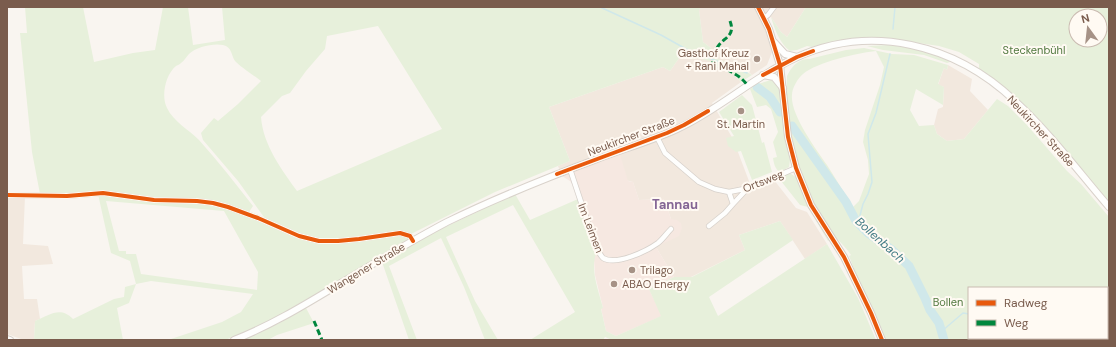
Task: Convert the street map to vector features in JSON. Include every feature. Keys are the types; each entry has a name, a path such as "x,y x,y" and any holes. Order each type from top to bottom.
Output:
{"main road":[{"name":"Neukircher Straße","path":"521,188 657,137 696,119 763,75 797,57 834,45 852,42 880,41 910,45 954,58 985,76 1015,100 1058,146 1109,207"},
{"path":"774,42 785,54 797,57"},
{"path":"763,75 774,77 783,88"},
{"name":"Wangener Straße","path":"234,340 256,331 291,313 413,241 474,209 521,188"}],"street":[{"path":"758,7 774,42 780,65 788,137 796,168 811,205 844,257 871,313 882,340"},
{"path":"764,18 774,7"},
{"name":"Ortsweg","path":"657,137 665,153 699,182 715,189 729,192 749,188 796,168"},
{"name":"Im Leimen","path":"570,169 597,250 602,258 614,261 622,260 659,242 671,229"},
{"path":"709,226 725,213 749,188"},
{"path":"7,195 67,196 103,192 154,200 197,201 228,207 299,236 319,241 345,241 400,233 410,236 413,241"},
{"path":"729,192 733,204"}],"shaded area":[{"path":"701,7 806,7 787,37 781,32 771,17 763,22 772,52 767,65 752,75 749,72 725,70 734,75 741,82 712,103 733,139 752,189 774,180 796,208 807,212 827,244 805,259 780,221 739,235 745,250 691,277 674,277 656,247 671,219 663,199 639,200 633,182 581,169 562,176 558,166 570,161 549,107 663,67 670,71 682,54 711,48 703,42 699,10"},
{"path":"948,65 972,79 970,91 988,110 964,139 947,141 937,134 934,125 938,109 943,107 944,87 938,85 944,68 947,70"},
{"path":"620,154 628,181 633,182 639,200 663,199 671,219 677,220 681,223 682,228 679,236 656,247 674,277 649,289 662,316 616,336 606,331 601,308 603,308 595,275 594,259 596,254 573,185 562,176"},
{"path":"7,194 25,196 23,244 48,246 53,264 22,266 24,299 37,299 40,319 35,321 34,340 24,340 7,334"}],"green space":[{"path":"25,7 83,7 94,62 133,53 155,50 163,7 188,7 193,45 225,40 222,7 701,7 699,10 703,42 711,48 710,61 682,54 670,71 663,67 549,107 570,161 495,192 411,234 354,239 318,240 298,234 266,220 238,181 203,140 201,133 214,118 218,121 261,81 237,63 230,49 223,45 205,46 196,49 189,54 172,70 169,75 165,86 164,98 167,108 173,117 199,140 253,206 249,212 213,201 161,199 132,196 106,191 68,194 40,194 32,152 20,33 27,33","holes":["378,26 442,129 297,191 269,147 265,137 261,117 282,96 290,93 325,49 327,36"]},
{"name":"Steckenbühl","path":"806,7 1109,7 1109,202 1033,113 998,82 979,69 979,64 959,52 939,46 885,38 856,38 812,47 807,46 790,51 780,40 771,17 781,32 787,37"},
{"path":"889,45 918,49 949,60 950,62 947,63 924,55 883,50 867,46"},
{"name":"Bollen","path":"864,48 892,54 914,55 948,65 947,70 944,68 938,84 944,87 943,105 916,89 910,110 919,126 934,125 937,134 947,141 964,139 997,99 1008,106 1026,124 1067,171 1081,184 1109,217 1109,340 886,340 858,279 849,256 851,255 831,232 808,194 792,145 789,127 787,76 796,64 802,60 846,50","holes":["876,51 884,67 880,85 865,130 863,142 868,160 869,174 859,201 853,207 799,121 792,103 792,92 794,86 803,74 818,66 838,59"]},
{"path":"713,57 739,67 752,75 741,82 734,75 712,64"},
{"path":"771,80 774,81 781,89 784,134 790,160 789,167 780,172 774,164 773,158 777,157 773,142 778,132 771,109 766,105 757,107 750,89 758,84"},
{"path":"742,95 752,105 762,143 764,142 772,172 752,180 741,151 736,152 728,146 726,138 734,136 719,112"},
{"path":"791,174 796,177 811,211 829,241 808,207 800,205 781,181 783,176"},
{"path":"98,194 196,202 228,208 318,242 395,235 404,235 409,239 277,317 225,340 158,340 171,339 222,322 241,312 253,294 151,281 136,284 130,261 111,253","holes":["106,201 224,211 258,272 257,290 141,274 136,254 126,254 126,251 119,251"]},
{"path":"515,194 530,220 578,199 596,254 594,267 597,288 603,308 601,309 606,331 616,336 661,316 649,289 674,277 692,277 745,250 739,235 780,221 793,240 709,297 718,316 827,244 858,298 876,340 612,340 605,337 603,340 530,340 575,312 513,205 446,237 475,301 498,340 485,340 464,287 441,238 389,266 417,340 409,340 382,262 439,230"},
{"path":"136,284 129,303 117,308 123,340 34,340 35,321 50,314 59,312 68,315 73,319 114,299 124,297 125,287"},
{"path":"306,308 314,323 277,335 268,340 241,340 279,323"}],"waterway":[{"name":"Bollenbach","path":"600,7 661,35 686,49 747,73"},
{"path":"893,29 895,7"},
{"path":"858,223 863,204 872,182 868,134 876,113 890,54"},
{"name":"Bollenbach","path":"757,87 770,97 780,112"},
{"name":"Bollenbach","path":"792,126 846,202 856,221 868,233 892,250 909,266 930,310 939,323 944,340"},
{"path":"942,331 963,313 968,314"}],"marked path":[{"path":"715,57 717,48 730,34 730,21"},
{"path":"713,61 713,64 736,75 747,85"},
{"path":"314,321 322,340"}],"cycle path":[{"path":"758,7 769,29 780,65 788,137 796,168 811,205 844,257 871,313 882,340"},
{"path":"763,75 797,57 813,51"},
{"path":"557,174 667,133 708,111"},
{"path":"7,195 67,196 103,193 154,200 197,201 228,207 299,236 319,241 359,239 400,233 410,236 413,241"}],"place":[{"name":"Gasthof Kreuz + Rani Mahal","path":"757,59"},
{"name":"St. Martin","path":"741,111"},
{"name":"Trilago","path":"632,270"},
{"name":"ABAO Energy","path":"614,284"}],"district":[{"name":"Tannau","path":"675,204"}]}
